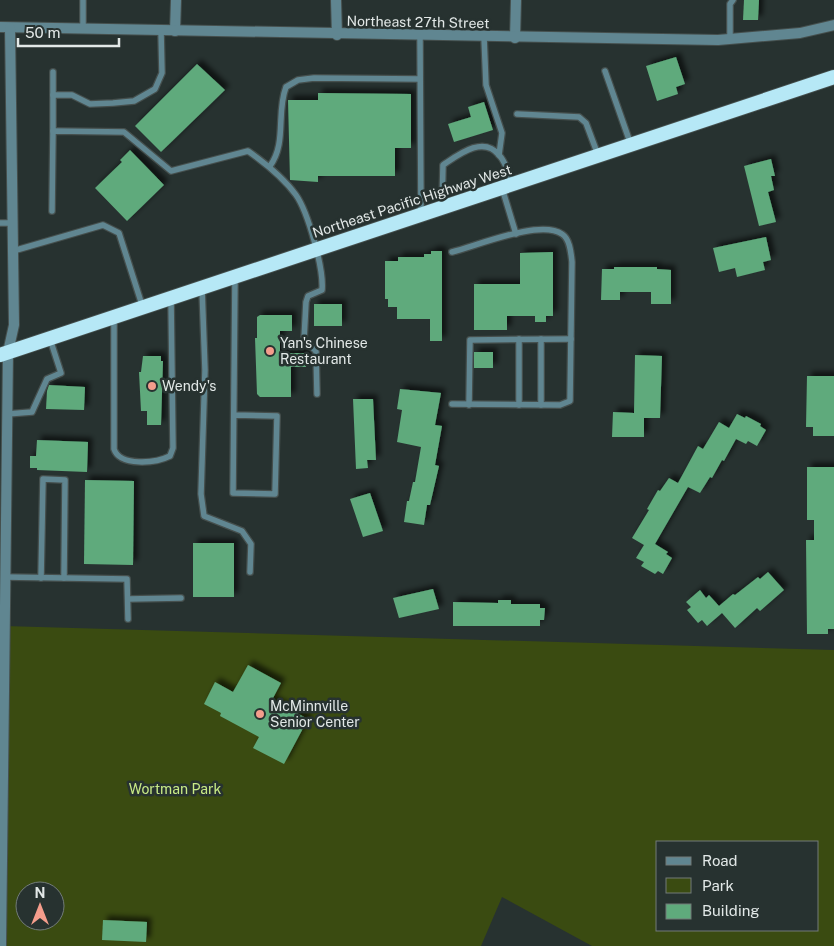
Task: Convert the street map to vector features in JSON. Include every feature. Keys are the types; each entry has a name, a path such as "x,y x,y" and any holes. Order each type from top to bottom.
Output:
{"highway":[{"name":"Northeast Pacific Highway West","path":"4,354 834,77"}],"street":[{"path":"176,0 176,31"},
{"path":"336,0 336,34"},
{"path":"515,38 516,0"},
{"name":"Northeast 27th Street","path":"5,27 515,38 730,39 800,33 834,25"},
{"path":"1,946 2,638 5,577 3,548 3,433 7,414 4,354 14,325 5,27"}],"lane":[{"path":"83,29 84,0"},
{"path":"729,1 730,39"},
{"path":"53,94 72,94 90,104 113,103 134,101 155,89 162,74 161,31"},
{"path":"420,36 421,215"},
{"path":"484,37 486,86 502,133 499,154 508,186 516,234"},
{"path":"605,70 631,144"},
{"path":"52,211 53,72"},
{"path":"270,166 279,144 281,100 286,87 298,80 314,78 420,79"},
{"path":"517,114 579,117 586,123 598,156"},
{"path":"53,131 124,132 170,171 248,151 270,166 296,196 317,249 323,280 322,290 308,296 304,340 316,351 317,394"},
{"path":"442,208 443,165 461,153 480,146 490,148 499,154"},
{"path":"0,223 12,223"},
{"path":"13,251 104,225 119,233 143,308"},
{"path":"452,252 534,229 550,229 563,234 571,247 570,401 560,405 452,404"},
{"path":"234,415 277,416 275,494 233,493 235,277"},
{"path":"202,288 205,370 201,494 204,516 242,531 252,544 250,572"},
{"path":"114,317 114,449 116,456 123,460 161,460 170,456 173,448 172,298"},
{"path":"7,414 32,412 46,379 61,373 50,338"},
{"path":"519,339 519,405"},
{"path":"541,339 541,405"},
{"path":"469,405 470,340 571,339"},
{"path":"41,578 43,479 65,480 64,578"},
{"path":"5,577 127,579 128,619"},
{"path":"128,599 181,598"}],"green space":[{"name":"Wortman Park","path":"4,626 834,650 834,946 592,946 502,897 481,946 0,946"}],"building":[{"path":"744,0 759,0 758,20 743,20"},
{"path":"676,57 685,84 676,87 678,94 657,101 646,66"},
{"path":"197,64 225,90 161,152 135,126"},
{"path":"318,93 411,94 411,148 395,148 395,176 318,176 318,182 290,180 288,100 318,100"},
{"path":"484,102 493,130 454,142 448,124 471,117 468,107"},
{"path":"130,150 164,185 127,221 95,188 122,162 120,160"},
{"path":"771,159 775,176 771,176 774,190 768,192 776,222 759,226 744,166"},
{"path":"766,237 771,260 763,262 765,270 737,277 735,268 719,272 713,248"},
{"path":"431,251 442,251 442,341 430,341 430,319 397,319 397,307 388,307 388,299 385,299 385,261 398,261 398,257 424,257 424,254 431,254"},
{"path":"553,252 553,316 546,316 546,322 535,322 535,316 507,316 507,330 474,330 474,284 520,284 520,253"},
{"path":"614,267 657,267 657,269 671,270 671,304 651,304 651,292 620,292 620,300 601,300 602,269 614,269"},
{"path":"314,304 342,304 342,326 314,326"},
{"path":"260,315 292,315 292,331 280,331 280,353 306,353 306,367 291,367 291,397 260,397 257,394 255,338 257,338 257,317"},
{"path":"474,352 493,352 493,368 474,368"},
{"path":"635,355 662,356 660,418 644,418 644,437 612,437 613,412 634,413"},
{"path":"143,356 161,356 161,361 163,361 161,425 147,425 147,411 141,411 139,372 141,372"},
{"path":"807,376 834,376 834,436 813,436 813,427 806,427"},
{"path":"49,385 85,387 84,410 46,409"},
{"path":"400,389 441,393 435,425 442,426 435,465 439,466 430,505 427,505 424,525 404,522 407,501 409,501 413,482 415,482 421,447 397,442 402,410 397,409"},
{"path":"353,399 373,399 376,460 367,460 368,468 356,469"},
{"path":"737,414 745,418 746,416 761,424 760,426 766,430 757,446 748,441 746,444 736,439 724,461 722,460 712,478 710,477 700,493 688,487 655,544 668,552 666,554 672,558 663,574 658,571 655,574 641,566 644,562 636,558 644,545 632,538 649,510 647,509 658,490 660,491 669,478 678,483 698,446 703,449 719,422 729,428"},
{"path":"37,440 88,442 87,472 37,470 37,468 30,468 30,456 36,456"},
{"path":"807,467 834,467 834,629 828,629 828,634 807,634 806,540 814,540 814,520 807,520"},
{"path":"85,480 134,481 133,565 84,564"},
{"path":"370,493 383,531 363,537 350,499"},
{"path":"193,543 234,543 234,597 193,597"},
{"path":"768,572 784,590 760,611 757,608 735,628 722,613 707,626 702,620 698,623 687,610 691,607 686,602 700,590 706,598 709,595 719,606 733,594 735,595 758,577 760,579"},
{"path":"433,589 439,609 399,618 393,598"},
{"path":"498,600 511,600 511,604 540,604 540,608 545,608 544,620 540,620 540,626 453,626 453,602 498,603"},
{"name":"McMinnville Senior Center","path":"248,665 281,683 272,700 308,719 284,764 253,748 259,737 220,716 221,713 204,704 215,682 233,692"},
{"path":"103,920 147,922 146,942 102,940"}],"place":[{"name":"Yan's Chinese Restaurant","path":"270,351"},
{"name":"Wendy's","path":"152,386"},
{"name":"McMinnville Senior Center","path":"260,714"}]}
